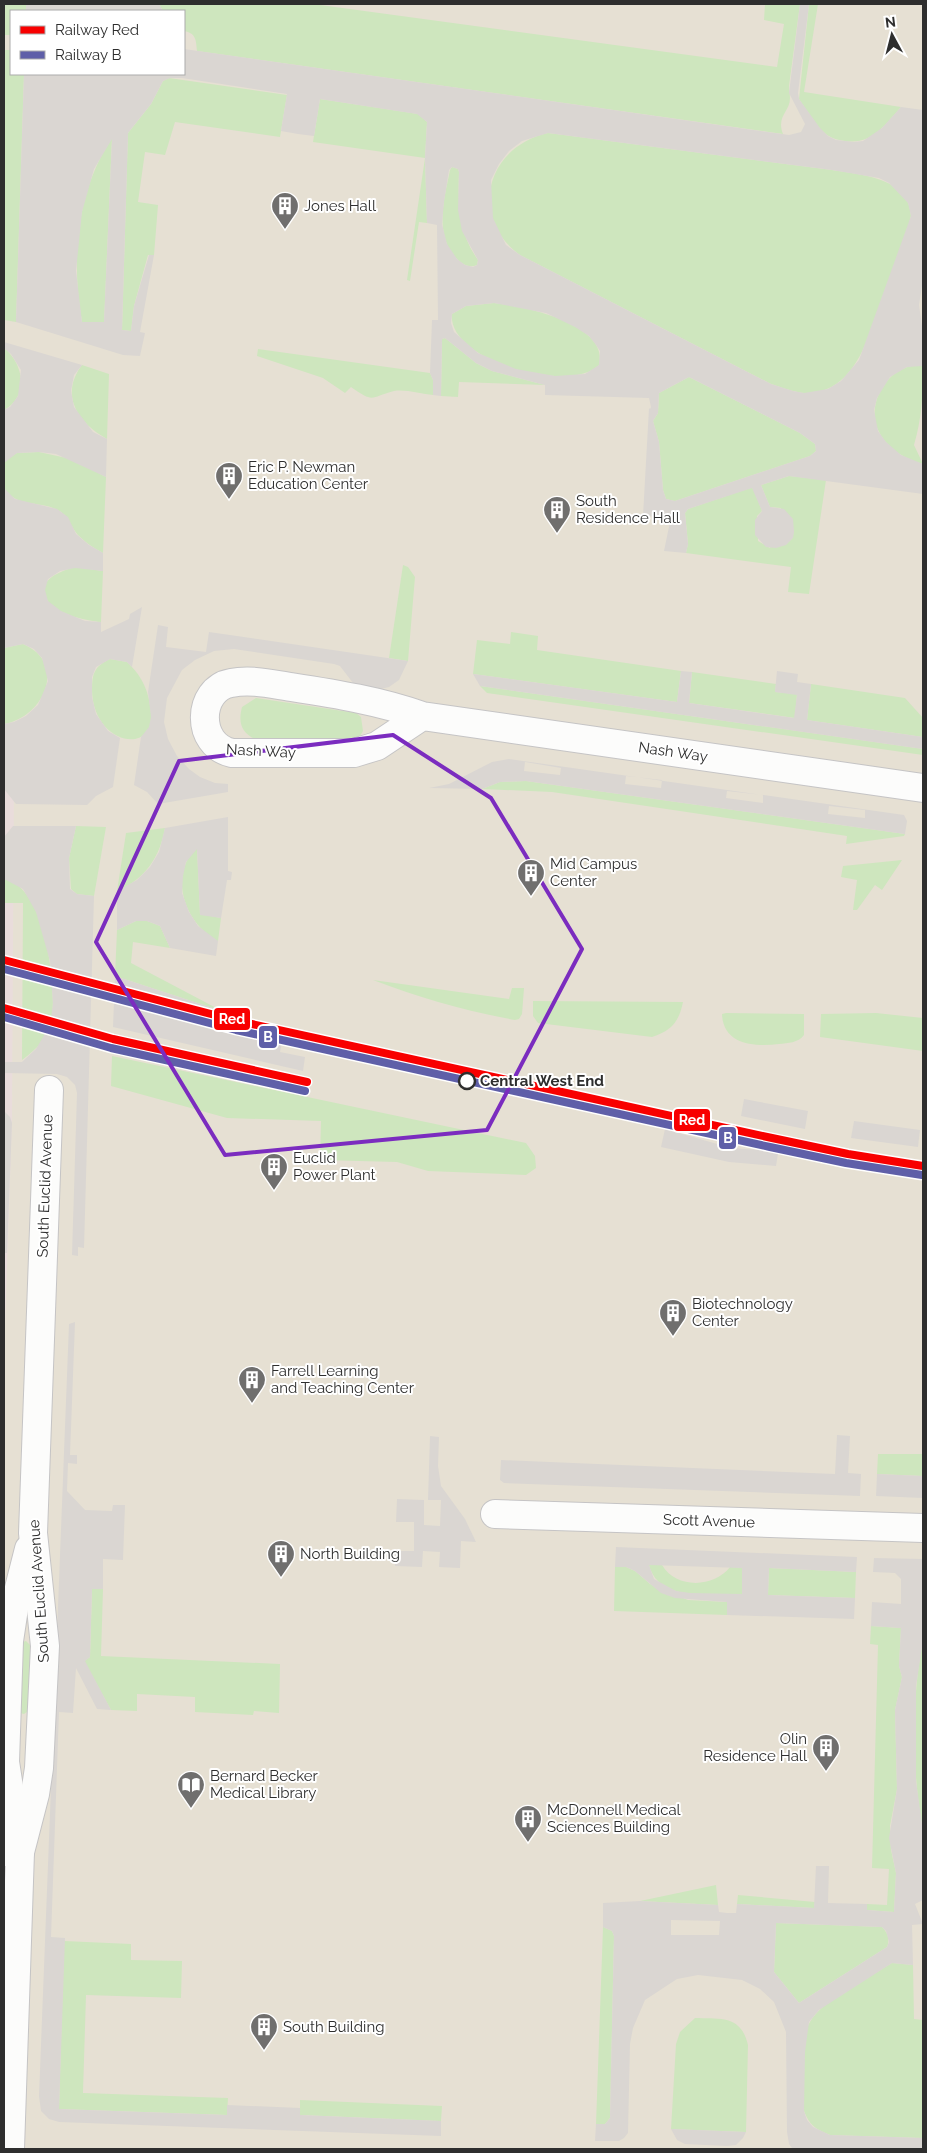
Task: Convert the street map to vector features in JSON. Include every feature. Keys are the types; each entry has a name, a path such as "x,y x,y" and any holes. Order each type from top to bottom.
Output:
{"street":[{"name":"Nash Way","path":"422,716 377,746 354,753 232,753 221,750 211,741 205,715 212,695 219,687 229,683 248,681 357,697 392,705 422,716 923,788"},
{"name":"South Euclid Avenue","path":"10,2149 12,1852 35,1794 39,1768 44,1656 42,1606 33,1533 49,1090"},
{"name":"Scott Avenue","path":"495,1514 923,1528"},
{"path":"12,1852 5,1762 9,1641 14,1608 33,1533"}],"highlighted area":[{"path":"393,735 491,798 582,949 487,1130 225,1155 96,942 179,761"}],"shaded area":[{"path":"4,4 923,4 923,2149 4,2149"},
{"path":"26,4 159,4 162,10 26,10"},
{"path":"800,4 809,4 798,93 799,99 828,136 836,140 863,141 882,128 901,107 923,110 923,279 919,305 923,333 923,366 907,367 890,377 877,398 874,410 878,431 886,442 901,455 923,464 923,494 789,476 761,485 770,507 784,509 793,519 793,538 786,545 776,548 766,547 755,535 755,520 762,511 752,488 688,509 685,513 688,544 686,553 664,551 671,517 643,516 649,408 651,407 649,398 545,395 545,385 492,371 476,363 445,338 442,339 441,396 433,395 433,380 430,373 432,320 438,320 437,225 427,223 425,158 427,122 417,114 320,99 314,136 298,134 281,131 287,94 182,78 170,78 163,81 151,104 128,133 122,330 131,331 134,306 149,255 154,255 140,332 145,333 140,356 123,355 16,322 24,75 185,75 185,49 789,135 801,132 805,124 789,93","holes":["548,133 832,170 879,178 889,183 908,203 911,216 859,360 841,381 828,389 804,393 771,384 520,255 506,245 493,218 491,180 499,164 509,151 522,141","112,139 104,322 82,322 76,271 82,212 94,169","452,167 458,169 459,172 458,210 462,231 478,260 477,265 473,267 465,265 457,259 447,244 442,224 449,170","494,303 546,313 589,336 600,351 599,365 585,374 555,376 516,369 478,353 454,332 451,323 452,314 466,306","689,377 800,433 815,444 816,451 810,456 675,501 666,499 663,490 659,442 653,421 658,413 659,393"]},
{"path":"4,342 82,365 74,375 71,391 74,407 93,432 107,439 106,477 56,454 39,452 17,453 4,463 4,410 10,407 18,396 21,370 11,354 4,348"},
{"path":"4,488 15,499 57,509 68,517 76,534 89,545 103,553 103,571 75,568 60,571 48,579 45,590 48,601 61,611 85,621 101,622 101,632 129,619 130,614 142,607 132,667 127,662 110,659 96,667 92,677 92,697 96,714 108,731 120,738 113,787 96,796 87,805 16,804 4,789 4,724 14,722 26,716 38,705 48,681 42,658 34,649 23,644 4,648"},
{"path":"158,625 168,627 166,647 206,652 209,632 408,661 399,680 389,687 377,690 353,683 340,666 334,664 234,649 214,651 195,660 182,670 167,698 164,722 168,739 177,756 189,769 200,777 215,783 228,784 228,792 158,804 147,792 134,785 141,737 149,727 151,717 148,692"},
{"path":"681,671 692,672 689,703 794,718 797,695 775,692 777,671 798,674 797,682 811,684 807,720 923,737 923,749 480,686 473,674 677,702"},
{"path":"509,759 639,777 626,776 625,784 661,788 662,781 763,795 904,815 907,821 905,834 526,781 500,782 482,789 429,788 449,784 492,762","holes":["525,762 561,768 560,775 524,771","727,791 763,795 763,803 726,798","829,806 865,810 865,818 828,814"]},
{"path":"4,778 14,778 12,1123 4,1354"},
{"path":"228,817 228,871 232,872 231,880 227,880 221,918 200,915 197,849 186,862 183,876 182,893 189,912 198,926 218,941 216,956 170,948 160,926 147,921 136,921 117,930 117,891 137,880 150,867 159,852 165,828"},
{"path":"13,826 76,826 69,858 70,889 77,894 94,896 84,1248 78,1247 78,1256 72,1255 77,1093 75,1085 67,1077 57,1074 4,1073 4,1062 22,1062 36,1049 50,1025 53,1004 50,961 36,912 23,889 4,879 4,837"},
{"path":"115,976 222,1011 258,1033 283,1038 280,1052 305,1057 303,1071 113,1027"},
{"path":"744,1099 808,1111 805,1129 741,1116"},
{"path":"4,1111 10,1117 12,1123 7,1253 4,1253"},
{"path":"854,1121 920,1130 918,1147 851,1138"},
{"path":"665,1129 731,1148 759,1150 761,1143 779,1147 776,1166 729,1162 661,1147"},
{"path":"75,1322 70,1455 77,1455 77,1464 68,1463 67,1491 85,1510 112,1511 113,1505 125,1505 123,1560 103,1559 103,1589 92,1589 90,1657 85,1661 111,1710 97,1709 76,1668 73,1713 59,1712 51,1937 65,1938 59,2109 227,2115 227,2105 300,2108 300,2115 441,2121 441,2136 59,2122 49,2119 41,2111 39,2096 69,1324"},
{"path":"837,1435 850,1436 848,1473 861,1474 860,1496 504,1483 500,1480 501,1460 835,1474"},
{"path":"430,1436 439,1437 438,1466 441,1486 465,1519 476,1542 461,1541 460,1568 439,1567 440,1552 423,1551 422,1567 395,1566 395,1551 414,1551 414,1522 396,1522 397,1499 424,1500 424,1525 440,1526 441,1500 428,1500"},
{"path":"877,1474 923,1476 923,1498 876,1496"},
{"path":"616,1547 857,1557 856,1572 769,1568 768,1595 855,1598 854,1619 727,1615 727,1602 675,1598 661,1593 635,1571 626,1567 615,1567","holes":["649,1565 742,1568 742,1594 690,1593 676,1591 654,1579"]},
{"path":"874,1558 923,1559 923,1641 916,1686 916,1781 923,1831 923,1900 915,1904 923,1924 912,1925 913,1965 892,1963 819,2010 809,2022 805,2052 804,2111 807,2120 813,2127 830,2135 923,2138 923,2149 792,2148 789,2144 787,2132 786,2032 774,2002 760,1989 742,1980 698,1975 677,1979 645,2000 633,2028 630,2044 628,2133 619,2141 595,2141 596,2124 605,2124 610,2118 614,1936 612,1931 603,1927 603,1903 640,1901 718,1905 719,1912 727,1913 736,1913 737,1904 814,1908 816,1866 829,1866 828,1903 867,1904 867,1910 894,1912 896,1873 889,1838 897,1789 895,1710 902,1677 899,1666 901,1628 871,1626 872,1602 901,1604 901,1579 895,1573 873,1572","holes":["671,1920 720,1921 719,1935 671,1935","776,1923 882,1927 886,1931 889,1942 887,1947 799,2003 774,1972"]},
{"path":"671,2129 746,2132 736,2145 727,2146 685,2144 677,2140"}],"green space":[{"path":"4,4 26,4 26,10 10,10 10,35 4,35"},
{"path":"159,4 313,4 777,67 784,24 764,20 765,4 800,4 789,86 790,98 781,123 783,134 197,51 196,40 193,35 185,31 185,10 162,10"},
{"path":"809,4 818,4 804,92 901,107 883,127 863,140 845,141 829,136 815,123 799,99"},
{"path":"4,50 10,50 10,75 24,75 16,322 4,320"},
{"path":"169,78 287,95 280,137 175,122 165,155 145,152 138,202 158,205 154,255 148,255 134,306 131,331 122,330 128,133 151,104 163,81"},
{"path":"320,99 418,114 427,122 425,158 313,142"},
{"path":"548,133 869,176 882,180 902,193 908,203 911,216 872,329 857,361 848,374 836,384 821,391 804,393 771,384 520,255 504,239 494,222 490,203 491,185 498,168 510,153 527,141"},
{"path":"112,138 104,323 82,322 77,274 79,227 91,181 100,159"},
{"path":"425,158 427,223 419,222 410,281 407,280"},
{"path":"452,167 458,169 459,172 459,207 466,239 478,260 477,265 474,266 467,266 459,261 451,251 443,230 443,206"},
{"path":"494,303 543,313 561,319 578,328 591,338 599,350 599,365 584,373 563,376 538,374 513,368 489,359 469,346 456,331 452,314 466,306"},
{"path":"445,338 476,363 492,371 545,385 459,382 458,397 441,396 442,339"},
{"path":"4,348 16,362 21,380 17,397 4,410"},
{"path":"258,349 430,373 433,380 433,395 394,391 372,398 364,396 351,387 345,393 323,378 257,356"},
{"path":"82,365 109,374 107,439 88,425 75,407 72,387 75,376"},
{"path":"917,365 923,366 923,386 920,416 914,445 923,464 910,460 889,445 877,425 875,414 876,401 889,379 896,372"},
{"path":"689,377 800,433 815,444 816,451 810,456 675,501 666,499 663,490 659,442 653,421 658,413 659,393"},
{"path":"39,452 71,459 106,477 103,553 78,535 67,517 60,511 21,501 9,494 4,488 4,461 17,453"},
{"path":"789,476 826,480 809,594 788,592 791,567 686,553 688,544 685,513 688,509 753,487 762,511 757,516 758,541 770,548 781,508 770,507 761,485"},
{"path":"403,565 408,567 415,577 408,661 389,658"},
{"path":"75,567 103,571 101,622 64,613 51,605 47,600 44,587 47,582 57,574"},
{"path":"511,632 538,636 537,650 681,671 677,702 473,674 477,640 510,644"},
{"path":"23,644 37,653 45,664 47,676 45,688 39,701 30,711 18,719 4,724 4,648"},
{"path":"110,659 127,662 141,679 149,698 150,727 143,735 134,739 123,738 112,733 102,722 95,708 92,689 94,674 101,664"},
{"path":"692,672 776,684 775,692 797,694 795,718 689,703"},
{"path":"811,684 905,698 923,718 923,737 807,720"},
{"path":"480,686 923,749 923,755 487,693"},
{"path":"256,698 356,713 361,717 363,731 359,738 350,741 255,739 250,737 244,730 240,717 242,707"},
{"path":"526,781 905,834 904,836 846,844 847,836 552,792 482,789 500,782"},
{"path":"76,826 106,827 94,896 77,894 71,889 69,858"},
{"path":"165,828 163,839 150,866 136,880 117,891 126,833"},
{"path":"197,848 200,914 221,918 218,941 197,924 189,912 184,899 183,872 188,859"},
{"path":"902,860 882,890 875,885 857,910 853,910 857,880 841,877 843,866"},
{"path":"4,879 18,886 30,900 39,919 46,941 53,988 53,1008 49,1030 35,1049 22,1060 23,903 4,903"},
{"path":"136,921 147,921 160,926 170,948 133,942 131,963 222,1011 115,976 117,930"},
{"path":"373,980 509,999 512,988 524,988 522,1014 519,1019 515,1020 461,1008 408,993"},
{"path":"533,1001 683,1002 679,1015 673,1025 664,1032 652,1037 538,1023 533,1016"},
{"path":"876,1013 923,1018 923,1051 820,1037 821,1014"},
{"path":"722,1014 804,1014 804,1035 796,1041 770,1045 742,1042 728,1032"},
{"path":"112,1056 526,1143 535,1156 536,1168 526,1175 428,1171 397,1162 320,1160 321,1121 227,1118 111,1086"},
{"path":"878,1454 923,1454 923,1476 877,1474"},
{"path":"649,1565 662,1565 668,1573 676,1578 685,1582 695,1583 715,1579 730,1567 743,1568 742,1595 688,1594 674,1590 663,1585 654,1577"},
{"path":"615,1567 626,1567 635,1571 650,1584 688,1600 727,1602 727,1615 614,1611"},
{"path":"769,1568 856,1572 855,1598 768,1595"},
{"path":"92,1589 103,1589 101,1656 280,1664 279,1713 254,1711 253,1715 195,1712 195,1697 137,1694 137,1711 111,1710 84,1661 90,1657"},
{"path":"871,1626 901,1628 899,1666 902,1677 895,1710 897,1789 890,1826 891,1850 896,1873 894,1912 867,1910 867,1904 887,1905 889,1869 872,1868 878,1645 870,1644"},
{"path":"26,1641 31,1646 28,1707 27,1712 24,1714 20,1713 20,1643"},
{"path":"923,1641 923,1831 919,1809 914,1736 916,1687"},
{"path":"716,1885 718,1905 640,1901"},
{"path":"738,1895 815,1902 814,1908 737,1904"},
{"path":"776,1923 882,1927 888,1937 888,1944 887,1947 799,2003 774,1972"},
{"path":"603,1927 612,1931 614,1936 610,2118 605,2124 596,2124"},
{"path":"64,1941 131,1944 131,1960 182,1961 181,1998 86,1995 83,2093 228,2098 227,2115 59,2109"},
{"path":"892,1963 913,1965 914,2019 923,2020 923,2138 830,2135 814,2126 808,2120 804,2111 803,2052 807,2030 816,2013 825,2005 847,1989"},
{"path":"695,2018 713,2018 729,2021 740,2028 745,2035 748,2045 746,2132 671,2129 676,2044 680,2032"},
{"path":"300,2100 442,2106 441,2121 300,2115"}],"rail line":[{"name":"Red","path":"4,960 238,1021 772,1138 848,1154 923,1166"},
{"name":"B","path":"4,969 236,1030 770,1147 846,1163 922,1175"},
{"name":"Red","path":"4,1008 113,1039 307,1082"},
{"name":"B","path":"4,1017 111,1048 305,1091"}],"place":[{"name":"Jones Hall","path":"285,230"},
{"name":"Eric P. Newman Education Center","path":"229,500"},
{"name":"South Residence Hall","path":"557,534"},
{"name":"Mid Campus Center","path":"531,897"},
{"name":"Central West End","path":"467,1081"},
{"name":"Euclid Power Plant","path":"274,1191"},
{"name":"Biotechnology Center","path":"673,1337"},
{"name":"Farrell Learning and Teaching Center","path":"252,1404"},
{"name":"North Building","path":"281,1578"},
{"name":"Olin Residence Hall","path":"826,1772"},
{"name":"Bernard Becker Medical Library","path":"191,1809"},
{"name":"McDonnell Medical Sciences Building","path":"528,1843"},
{"name":"South Building","path":"264,2051"}]}
